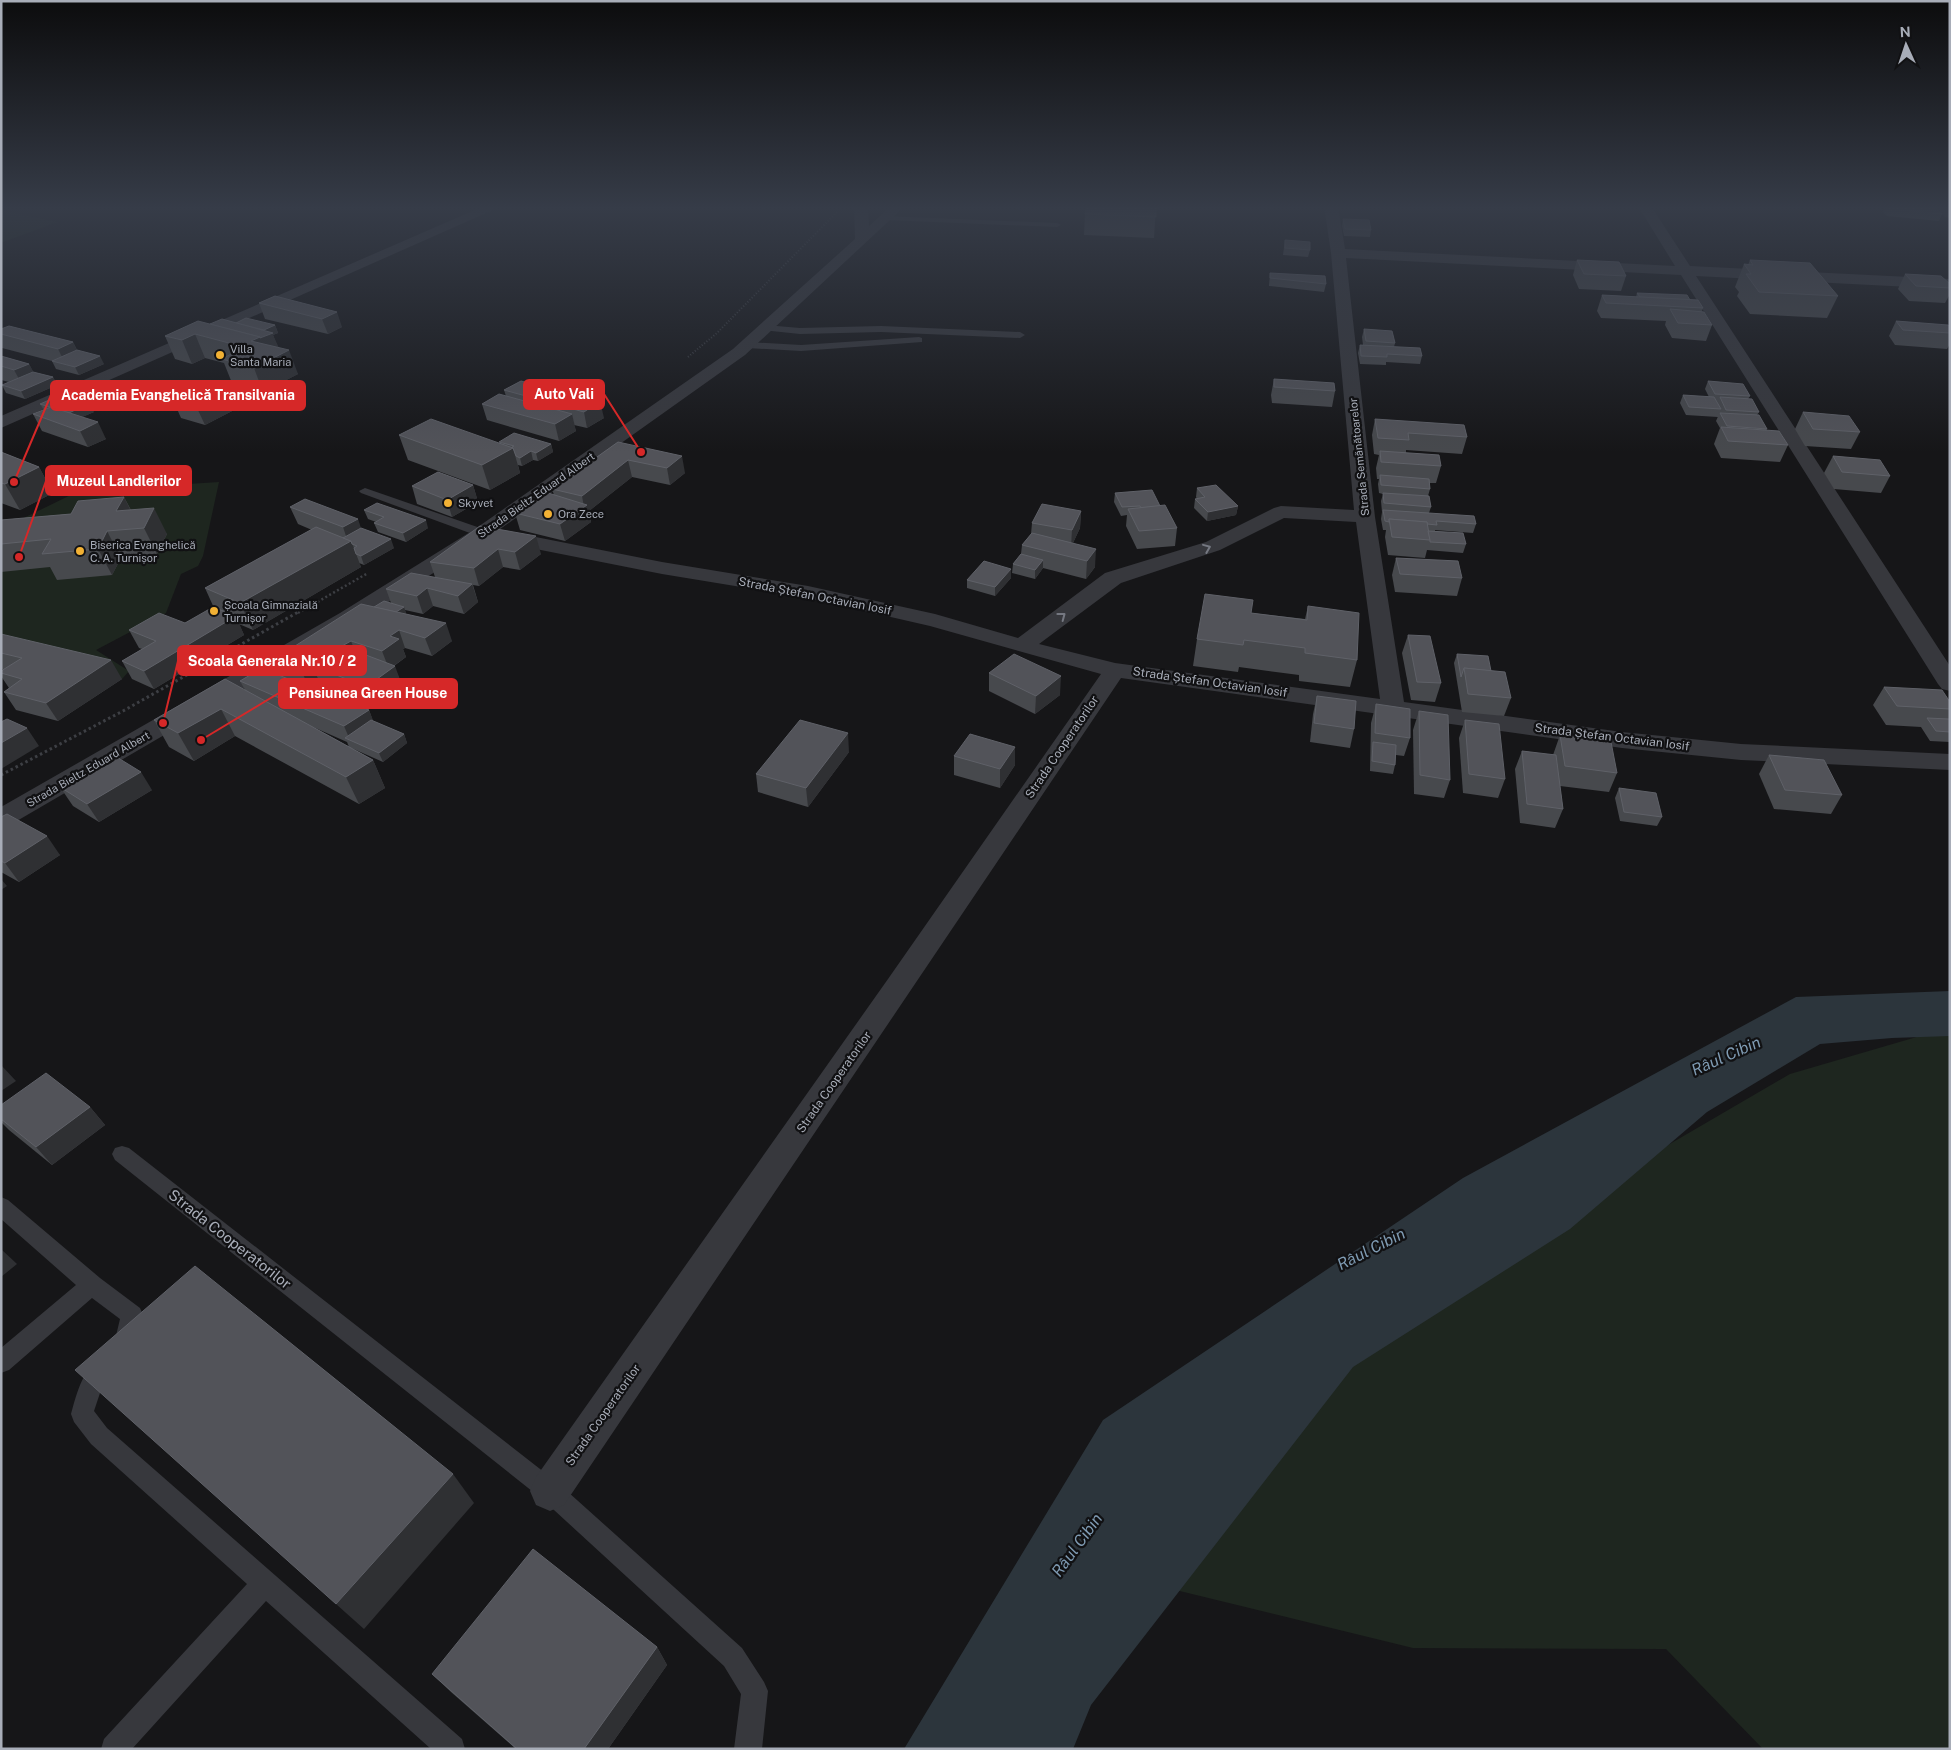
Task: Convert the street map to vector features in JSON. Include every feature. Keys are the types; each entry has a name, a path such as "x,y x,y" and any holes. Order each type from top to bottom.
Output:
{"street":[{"path":"1,423 310,288"},
{"name":"Strada Bieltz Eduard Albert","path":"5,814 348,618 482,534 648,418 747,345 809,288"},
{"name":"Strada Semănătoarelor","path":"1342,288 1365,517 1393,707"},
{"path":"1696,288 1950,684"},
{"path":"1023,645 1113,578 1214,546 1281,512 1365,517"},
{"name":"Strada Ștefan Octavian Iosif","path":"482,534 518,538 662,568 808,592 935,620 1114,670 1622,740 1741,752 1950,762"},
{"name":"Strada Cooperatorilor","path":"550,1492 905,979 1114,670"}],"lane":[{"path":"765,328 800,331 881,329 1020,335"},
{"path":"747,345 801,348 919,340"},
{"path":"365,491 482,534"},
{"name":"Strada Cooperatorilor","path":"122,1154 550,1492 733,1657 755,1691 748,1749"},
{"path":"1,1206 92,1285 132,1315 126,1342 90,1387 82,1414 98,1436 452,1749"},
{"path":"1,1362 92,1285"},
{"path":"114,1749 265,1583"}],"shaded area":[{"path":"219,482 203,556 198,566 181,574 166,613 96,650 129,671 122,679 1,649 1,529 79,491"},
{"path":"1950,1035 1950,1749 1763,1749 1666,1649 1413,1648 1151,1584 1367,1300 1663,1148 1790,1074 1920,1036"}],"water":[{"name":"Râul Cibin","path":"1950,991 1950,1036 1892,1038 1820,1044 1707,1112 1570,1229 1353,1367 1091,1705 1073,1749 904,1749 1103,1420 1463,1178 1796,997"}],"building":[{"path":"1756,288 1831,288 1838,296 1759,292"},
{"path":"1637,293 1687,295 1690,300 1640,297"},
{"path":"1602,295 1698,300 1703,308 1606,303"},
{"path":"275,296 337,312 322,319 259,303"},
{"path":"1670,309 1704,312 1712,325 1678,323"},
{"path":"246,318 275,325 264,330 236,323"},
{"path":"222,319 273,333 260,338 210,324"},
{"path":"198,321 260,337 251,341 289,350 254,368 222,359 244,347 195,334 182,340 165,336"},
{"path":"1896,321 1948,325 1950,326 1950,333 1903,330"},
{"path":"9,326 73,342 58,349 1,334 1,329"},
{"path":"1364,329 1392,331 1395,343 1366,341"},
{"path":"1360,345 1420,348 1422,356 1387,354 1387,357 1361,356"},
{"path":"77,350 100,356 75,367 52,361"},
{"path":"1,356 29,364 14,370 1,366"},
{"path":"33,372 53,377 21,391 2,385"},
{"path":"1274,379 1334,383 1335,391 1274,387"},
{"path":"521,381 600,401 584,412 504,390"},
{"path":"1708,381 1743,384 1750,396 1715,394"},
{"path":"499,394 572,414 555,424 482,404"},
{"path":"61,395 90,403 69,413 40,404"},
{"path":"1683,395 1714,397 1721,409 1689,407"},
{"path":"1720,397 1752,399 1759,412 1726,410"},
{"path":"51,407 98,422 80,431 33,414"},
{"path":"1803,412 1849,416 1860,432 1813,429"},
{"path":"1720,413 1759,415 1767,429 1727,426"},
{"path":"431,419 513,448 482,465 399,435"},
{"path":"1375,419 1464,425 1467,437 1408,433 1409,440 1378,438"},
{"path":"1721,427 1779,431 1788,445 1728,441"},
{"path":"514,433 551,444 536,453 531,451 520,458 516,456 512,447 514,446 499,442"},
{"path":"618,442 682,456 667,468 628,460 582,496 552,489"},
{"path":"1380,451 1439,455 1441,466 1381,462"},
{"path":"1,452 39,467 5,484 1,483"},
{"path":"1833,456 1880,460 1890,476 1842,472"},
{"path":"438,472 473,485 447,500 412,486"},
{"path":"1380,475 1429,479 1430,489 1381,485"},
{"path":"1216,485 1238,506 1208,512 1195,499 1205,497 1197,488"},
{"path":"1152,490 1160,506 1122,507 1115,493"},
{"path":"545,492 587,505 560,524 515,513"},
{"path":"1383,493 1429,496 1431,507 1384,503"},
{"path":"124,497 116,511 154,508 144,528 107,531 98,549 42,554 51,539 1,544 1,520 71,514 78,501"},
{"path":"305,499 358,519 343,527 290,507"},
{"path":"377,503 426,520 403,533 374,523 384,517 364,510"},
{"path":"1042,504 1081,511 1072,530 1032,523"},
{"path":"1165,505 1177,528 1139,531 1128,509"},
{"path":"1383,510 1474,516 1476,524 1436,521 1437,525 1427,524 1427,522 1389,519 1389,522 1385,521"},
{"path":"1389,519 1427,522 1430,540 1392,537"},
{"path":"480,526 536,536 515,552 498,549 474,568 430,562"},
{"path":"316,527 351,541 240,603 205,588"},
{"path":"361,528 391,539 361,556 356,554 354,548 357,546 343,538"},
{"path":"1428,531 1463,533 1466,544 1430,542"},
{"path":"1032,533 1096,549 1087,561 1022,545"},
{"path":"1021,554 1043,560 1035,570 1013,564"},
{"path":"1396,558 1458,561 1462,578 1400,574"},
{"path":"984,561 1011,569 995,587 967,580"},
{"path":"411,573 472,584 458,596 427,588 417,596 386,589"},
{"path":"1205,594 1253,600 1251,613 1307,620 1308,606 1359,613 1357,660 1305,653 1305,648 1244,640 1243,645 1197,639"},
{"path":"384,601 404,607 396,612 374,607"},
{"path":"361,604 446,623 425,638 399,630 390,636 399,639 382,651 351,641 342,646 395,666 366,687 312,665 302,672 273,660"},
{"path":"213,607 236,616 144,671 122,661 156,641 129,630 159,613 185,623"},
{"path":"1,634 111,660 46,703 4,692 22,679 1,673 1,671 22,658 1,653"},
{"path":"1408,635 1430,636 1441,683 1417,682"},
{"path":"1014,654 1061,676 1036,696 989,673"},
{"path":"1457,654 1488,656 1491,671 1464,668 1461,677"},
{"path":"262,668 312,689 316,687 369,710 344,726 240,681"},
{"path":"1464,668 1505,672 1511,698 1468,694"},
{"path":"225,679 373,760 346,777 221,709 178,733 154,720"},
{"path":"1884,687 1942,690 1950,702 1950,709 1897,706"},
{"path":"1317,696 1356,701 1354,729 1314,723"},
{"path":"1376,704 1410,709 1410,738 1375,733"},
{"path":"1419,711 1448,715 1450,780 1420,775"},
{"path":"1927,718 1949,719 1950,732 1936,731"},
{"path":"7,719 27,728 1,743 1,722"},
{"path":"371,720 404,734 379,753 345,738"},
{"path":"800,720 848,733 806,788 756,774"},
{"path":"1465,720 1499,724 1505,779 1469,774"},
{"path":"970,734 1015,747 1000,769 954,756"},
{"path":"1560,735 1611,742 1617,773 1565,766"},
{"path":"1373,742 1396,745 1395,765 1372,761"},
{"path":"1522,751 1556,755 1563,809 1527,804"},
{"path":"1769,755 1824,760 1842,795 1785,790"},
{"path":"115,756 141,772 87,804 60,787"},
{"path":"1619,788 1656,793 1662,817 1624,812"},
{"path":"7,814 47,836 5,863 1,861 1,817"},
{"path":"46,1073 90,1107 36,1147 1,1119 1,1105"},
{"path":"195,1266 453,1474 336,1604 75,1370"},
{"path":"533,1549 657,1647 584,1749 517,1749 432,1674"}],"place":[{"name":"Villa Santa Maria","path":"220,355"},
{"name":"Auto Vali","path":"641,452"},
{"name":"Academia Evanghelică Transilvania","path":"14,482"},
{"name":"Skyvet","path":"448,503"},
{"name":"Ora Zece","path":"548,514"},
{"name":"Biserica Evanghelică C. A. Turnișor","path":"80,551"},
{"name":"Muzeul Landlerilor","path":"19,557"},
{"name":"Școala Gimnazială Turnișor","path":"214,611"},
{"name":"Scoala Generala Nr.10 / 2","path":"163,723"},
{"name":"Pensiunea Green House","path":"201,740"}]}
